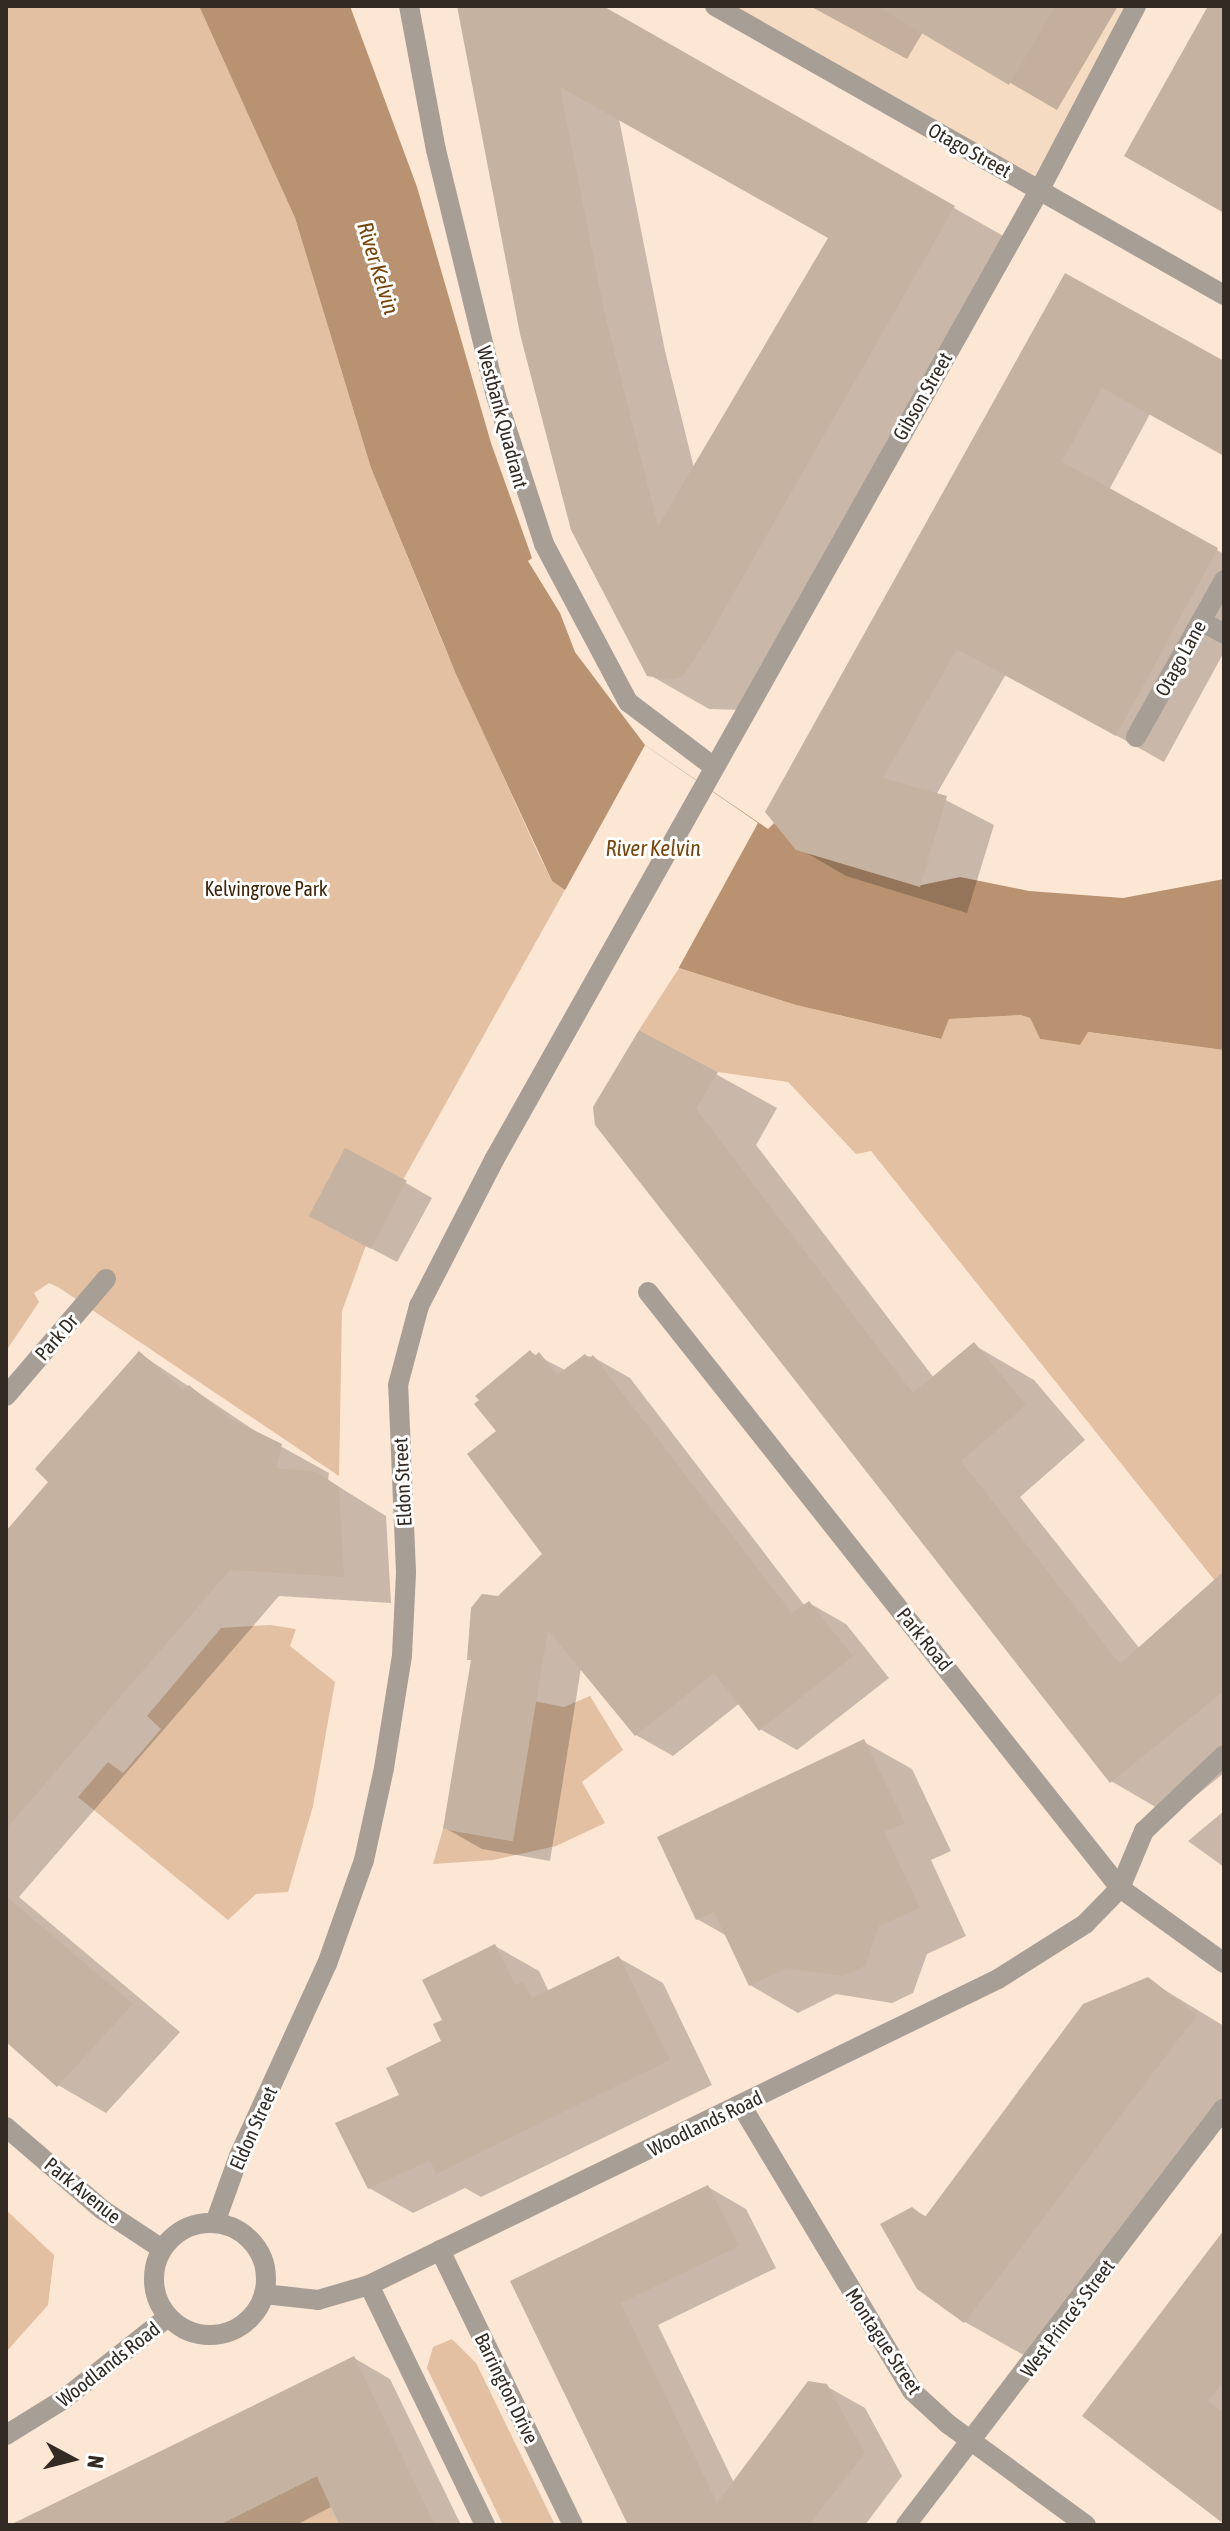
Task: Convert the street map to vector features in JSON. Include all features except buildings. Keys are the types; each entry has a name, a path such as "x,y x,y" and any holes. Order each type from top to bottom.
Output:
{"street":[{"name":"Westbank Quadrant","path":"409,6 436,150 496,396 544,544 628,702 710,776"},
{"name":"Otago Street","path":"715,6 1224,295"},
{"name":"Gibson Street","path":"710,776 1040,189 1136,6"},
{"name":"Otago Lane","path":"1136,737 1224,580"},
{"path":"1201,621 1224,634"},
{"name":"Eldon Street","path":"215,2223 239,2156 327,1964 364,1860 381,1784 402,1655 406,1572 398,1385 409,1332 460,1221 710,776"},
{"name":"Park Dr","path":"6,1396 106,1279"},
{"name":"Park Road","path":"648,1292 1120,1888 1224,1963"},
{"path":"1120,1888 1144,1831 1224,1755"},
{"name":"Woodlands Road","path":"264,2294 318,2300 369,2285 998,1979 1085,1924 1120,1888"},
{"name":"Montague Street","path":"741,2105 912,2391 974,2442 1086,2525"},
{"name":"West Prince's Street","path":"906,2525 974,2442 1224,2108"},
{"name":"Park Avenue","path":"6,2127 103,2210 162,2249"},
{"path":"215,2223 231,2227 256,2247 264,2261 264,2294 256,2312 223,2334 193,2332 168,2317 154,2284 162,2249 185,2228 215,2223"},
{"name":"Barrington Drive","path":"440,2250 573,2525"},
{"path":"369,2285 485,2525"},
{"name":"Woodlands Road","path":"6,2435 64,2399 168,2317"}],"shaded area":[{"path":"712,6 1136,6 1040,189"}],"green space":[{"name":"Kelvingrove Park","path":"6,6 199,6 295,218 371,468 444,646 552,881 566,888 365,1248 342,1311 339,1476 49,1283 34,1293 39,1302 6,1351"},
{"path":"679,968 796,1005 940,1039 949,1019 1021,1015 1030,1018 1040,1039 1080,1045 1087,1032 1224,1050 1224,1592 871,1151 856,1154 788,1082 718,1072 639,1030"},
{"path":"270,1625 296,1629 290,1646 335,1682 313,1806 288,1892 256,1894 228,1920 78,1797 108,1762 123,1773 161,1729 147,1716 221,1628"},
{"path":"493,1693 564,1707 590,1696 623,1750 582,1782 605,1823 556,1846 493,1860 433,1864 443,1829 512,1841"},
{"path":"6,2210 54,2255 48,2305 6,2352"},
{"path":"452,2339 476,2363 555,2525 503,2525 427,2368 433,2347"},
{"path":"317,2476 339,2525 219,2525"}],"water":[{"name":"River Kelvin","path":"199,6 350,6 417,187 491,443 532,558 528,561 560,613 575,652 645,745 768,829 774,823 917,886 960,877 1029,891 1123,898 1224,879 1224,1050 1088,1032 1080,1045 1040,1039 1030,1018 1021,1015 949,1019 941,1039 796,1005 679,968 552,881 456,674 371,468 295,218"}],"pier":[{"path":"645,745 758,823 677,971 564,892"}]}
